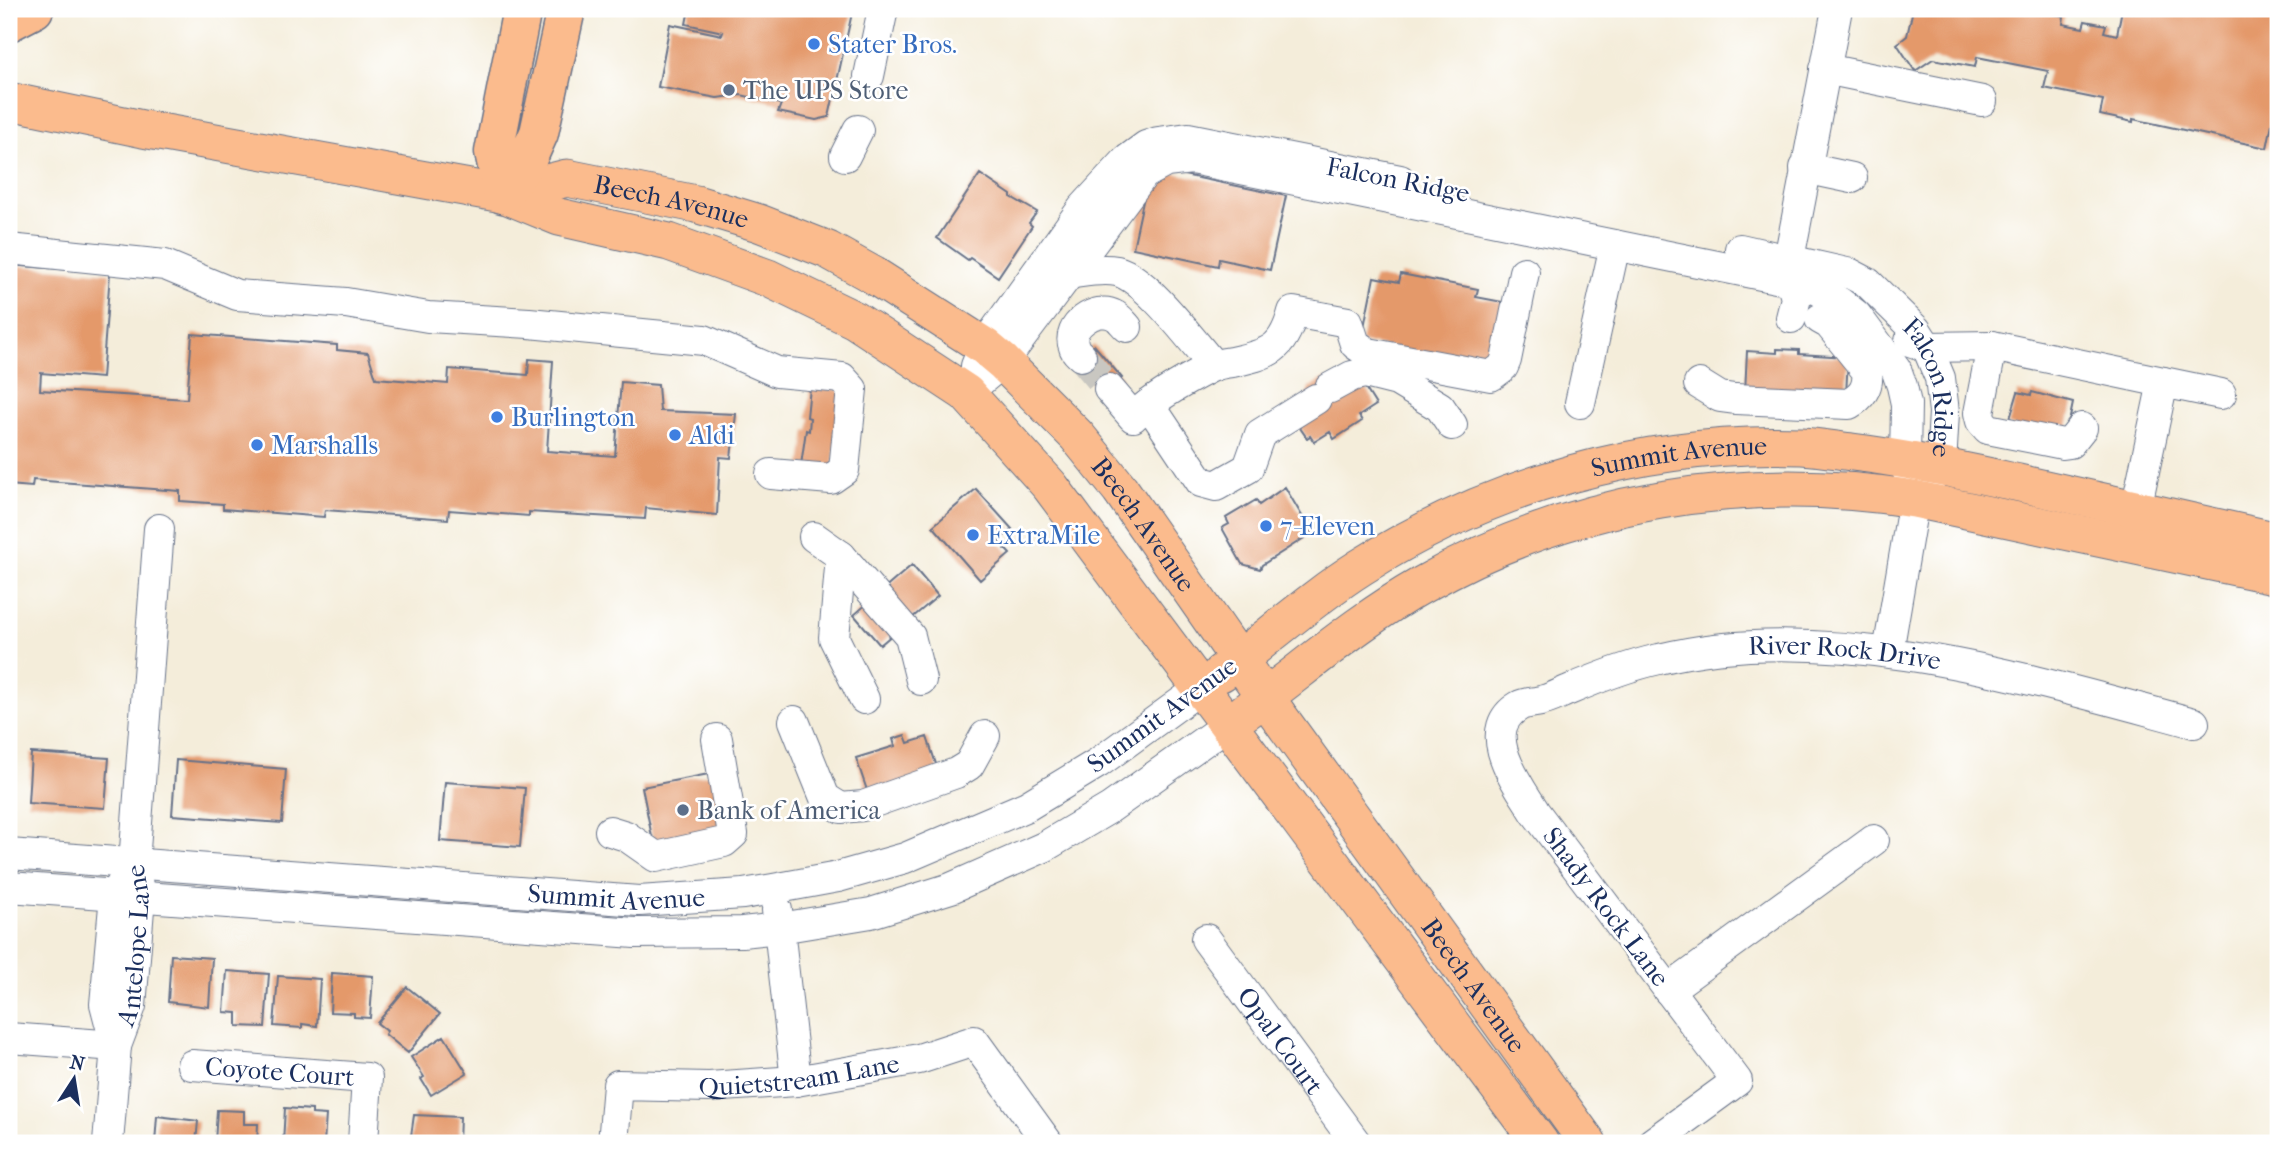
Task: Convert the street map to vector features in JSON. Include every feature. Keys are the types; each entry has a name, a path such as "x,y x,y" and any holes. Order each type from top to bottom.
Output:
{"highway":[{"path":"9,22 34,9"},
{"path":"503,194 494,152 522,9"},
{"path":"503,194 526,162 538,133 566,9"}],"main road":[{"name":"Beech Avenue","path":"9,101 143,129 503,194 559,217 669,242 768,278 855,320 966,393 1050,486 1540,1143"},
{"name":"Beech Avenue","path":"503,194 567,178 696,204 759,223 828,250 873,275 993,354 1077,436 1120,489 1265,697 1588,1143"},
{"name":"Summit Avenue","path":"1201,688 1360,567 1440,524 1510,493 1552,479 1634,459 1697,450 1803,446 1905,459 2278,541"},
{"name":"Summit Avenue","path":"1227,725 1373,615 1423,584 1500,546 1582,517 1650,501 1729,490 1792,488 1877,493 2278,576"}],"street":[{"path":"869,76 883,9"},
{"path":"1699,384 1720,397 1735,399 1849,404 1859,399 1865,391 1867,371 1829,324 1805,319 1796,298 1805,168 1837,9"},
{"path":"1825,69 1982,102"},
{"name":"Falcon Ridge","path":"966,393 1082,209 1127,160 1146,146 1188,138 1799,276 1856,315 1896,369 1906,404 1905,459 1914,499"},
{"name":"Falcon Ridge","path":"993,354 1068,274 1144,174 1166,162 1192,159 1615,245 1799,276 1851,274 1868,283 1904,319 1927,347 1940,378 1944,412 1941,466 1914,499"},
{"path":"1805,168 1852,178"},
{"path":"1580,403 1615,245"},
{"path":"9,249 165,265 237,295 346,303 428,317 529,323 704,340 777,372 842,378 852,389 844,470 831,479 771,474"},
{"path":"1068,274 1101,270 1117,271 1133,278 1147,290 1214,366"},
{"path":"1141,410 1214,366 1272,351 1284,338 1293,312 1348,323 1355,344 1367,353 1490,376 1503,367 1506,359 1524,272"},
{"path":"1799,276 1852,295 1903,338 1927,347 1992,346"},
{"path":"1081,356 1073,346 1073,337 1086,318 1103,312 1115,315 1127,327"},
{"path":"1904,319 1968,335 1992,346 2221,394"},
{"path":"1992,346 1979,413 1981,421 1988,429 2063,444 2070,443 2082,428"},
{"path":"1109,388 1141,410 1201,482 1216,486 1248,468 1260,434 1352,376 1365,373 1397,381 1440,407 1452,425"},
{"path":"2136,509 2163,382"},
{"path":"1888,652 1914,499"},
{"name":"Antelope Lane","path":"108,1143 116,1046 131,1006 128,896 134,863 159,529"},
{"path":"814,537 841,556 910,636 921,680"},
{"path":"841,556 834,638 864,699"},
{"name":"River Rock Drive","path":"1503,722 1519,705 1544,701 1593,680 1658,659 1739,647 1807,646 1888,652 2047,684 2194,723"},
{"name":"Summit Avenue","path":"9,854 639,901 743,894 838,877 905,858 1027,806 1098,763 1201,688"},
{"path":"794,721 825,798 841,808 863,806 956,774 969,765 985,736"},
{"name":"Shady Rock Lane","path":"1503,722 1500,742 1507,766 1535,812 1737,1081 1652,1143"},
{"name":"Summit Avenue","path":"9,887 635,933 742,932 780,928 871,913 951,888 1044,847 1110,808 1227,725"},
{"path":"610,831 626,836 656,857 724,842 733,834 717,739"},
{"path":"1668,990 1874,840"},
{"path":"774,889 796,1081"},
{"name":"Opal Court","path":"1206,939 1356,1143"},
{"path":"9,1038 116,1046"},
{"name":"Quietstream Lane","path":"613,1143 618,1085 709,1087 796,1081 919,1059 974,1041 1048,1143"},
{"name":"Coyote Court","path":"192,1065 367,1078 363,1143"}],"building":[{"path":"689,9 862,9 861,14 852,13 829,117 816,120 778,112 781,104 741,95 717,98 658,87 670,24 722,35 723,32 686,24"},
{"path":"1913,9 2029,9 2064,16 2063,24 2083,28 2085,21 2106,25 2104,32 2117,35 2122,9 2278,9 2278,95 2267,148 2133,119 2133,122 2100,115 2103,100 2044,88 2048,71 1977,57 1975,67 1933,59 1915,71 1897,44 1907,36"},
{"path":"1174,173 1286,196 1270,270 1219,259 1218,266 1133,248 1145,192"},
{"path":"980,174 1037,212 1029,223 1032,226 998,277 937,238"},
{"path":"9,265 110,273 102,378 41,373 40,390 187,399 192,334 337,345 337,350 368,353 376,378 448,384 449,369 528,375 529,359 553,361 547,451 615,456 621,382 658,385 660,411 736,414 731,458 720,457 717,515 646,508 645,519 529,512 529,516 449,510 448,519 325,510 324,517 223,509 223,504 180,501 180,491 33,480 32,487 9,485"},
{"path":"1401,274 1478,289 1476,297 1513,304 1503,351 1481,366 1361,342 1374,277 1399,282"},
{"path":"1094,345 1122,378 1103,394 1075,361"},
{"path":"1777,349 1799,350 1799,354 1848,357 1846,395 1745,393 1747,351 1777,353"},
{"path":"1359,378 1376,405 1359,416 1362,421 1334,439 1330,432 1314,442 1310,436 1307,438 1298,425 1309,388 1324,379"},
{"path":"810,388 843,390 833,467 801,465 806,430 809,431 810,418 807,417"},
{"path":"2018,392 2031,395 2032,392 2073,403 2066,437 2008,425"},
{"name":"7-Eleven","path":"1285,487 1312,533 1262,565 1260,569 1242,564 1222,528 1229,524 1226,518 1256,500 1259,505"},
{"name":"ExtraMile","path":"976,489 1012,529 998,541 1010,554 980,580 933,526"},
{"path":"912,565 938,596 880,645 854,615"},
{"path":"905,735 908,743 927,737 939,773 869,796 856,758 895,746 893,739"},
{"path":"31,753 109,758 105,808 28,803"},
{"path":"176,760 286,769 282,823 172,815"},
{"name":"Bank of America","path":"719,772 724,834 654,847 642,787"},
{"path":"445,782 525,788 520,847 440,841"},
{"path":"171,955 212,958 209,1007 168,1002"},
{"path":"227,971 269,974 265,1027 237,1026 237,1013 224,1012"},
{"path":"332,973 373,976 370,1018 354,1017 354,1013 330,1012"},
{"path":"278,976 320,979 317,1026 274,1026"},
{"path":"407,987 440,1014 408,1053 385,1034 387,1031 377,1023"},
{"path":"444,1036 467,1073 431,1095 421,1079 424,1077 411,1057"},
{"path":"285,1108 312,1110 312,1114 326,1115 324,1143 283,1143"},
{"path":"217,1110 244,1111 244,1124 258,1124 257,1143 215,1143"},
{"path":"414,1115 460,1117 459,1143 410,1143"},
{"path":"157,1116 198,1121 196,1143 155,1143"}],"tunnel":[{"path":"1081,356 1109,389"}],"place":[{"name":"Stater Bros.","path":"814,44"},
{"name":"The UPS Store","path":"729,90"},
{"name":"Burlington","path":"497,417"},
{"name":"Aldi","path":"675,435"},
{"name":"Marshalls","path":"257,445"},
{"name":"7-Eleven","path":"1266,526"},
{"name":"ExtraMile","path":"973,535"},
{"name":"Bank of America","path":"683,810"}]}
